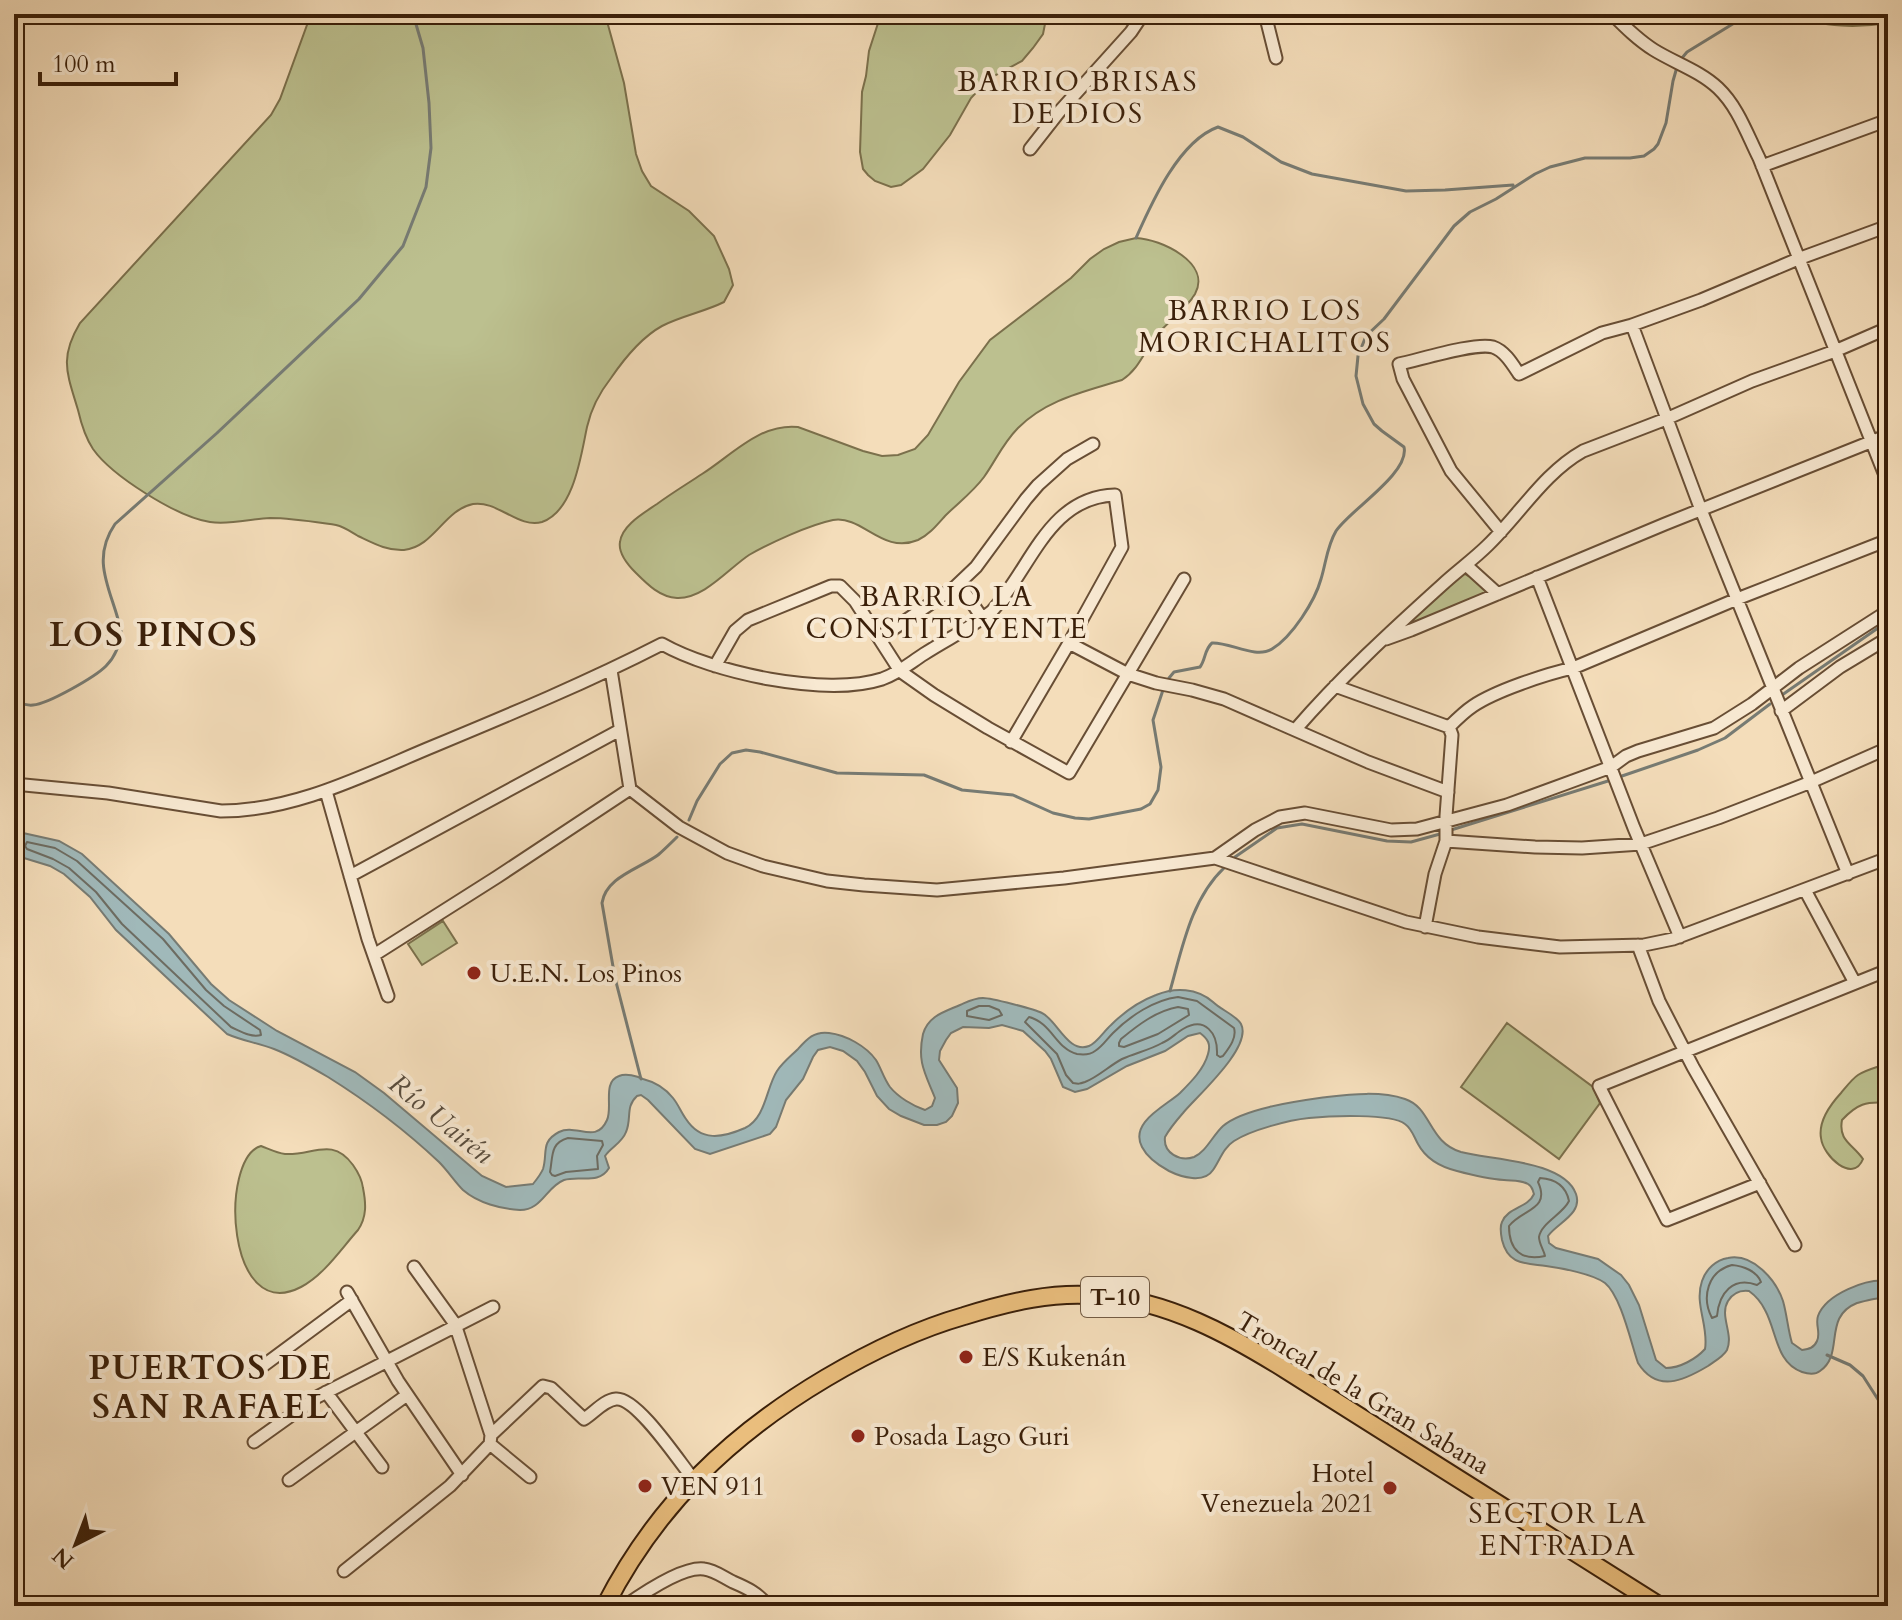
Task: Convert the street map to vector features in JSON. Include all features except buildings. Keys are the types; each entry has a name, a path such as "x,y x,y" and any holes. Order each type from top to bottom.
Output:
{"highway":[{"name":"Troncal de la Gran Sabana","path":"605,1606 638,1547 655,1524 694,1480 743,1434 773,1412 850,1364 904,1337 973,1313 1065,1294 1138,1301 1214,1330 1249,1348 1660,1606"}],"street":[{"path":"1030,149 1143,14"},
{"path":"1265,14 1276,58"},
{"path":"1612,14 1647,45 1704,77 1734,107 1762,166 1888,483"},
{"path":"1762,166 1888,120"},
{"path":"1501,532 1451,471 1403,379 1399,364 1489,346 1503,354 1519,374 1602,333 1701,300 1798,259 1888,226"},
{"path":"1632,325 1701,510 1848,874"},
{"path":"1295,730 1335,686 1501,532 1553,474 1572,458 1752,381 1888,328"},
{"path":"1382,640 1888,435"},
{"path":"880,638 959,584 976,567 1038,485 1067,459 1093,444"},
{"path":"14,784 108,793 221,811 274,805 326,791 611,670 662,644 715,666 794,682 832,685 871,682 900,671 983,619 999,604 1056,522 1087,499 1115,495 1122,547 1011,742"},
{"path":"1449,727 1462,713 1485,698 1573,668 1888,540"},
{"path":"1466,565 1498,594"},
{"path":"1537,577 1680,937"},
{"path":"715,666 735,631 748,620 835,585 840,586 849,593 900,671 1011,742 1069,773 1184,579"},
{"path":"959,584 983,619"},
{"path":"1215,858 1255,830 1293,814 1321,815 1391,830 1417,829 1507,805 1611,767 1638,751 1714,728 1888,611"},
{"path":"1781,711 1840,667 1888,638"},
{"path":"1069,643 1128,674 1210,694 1368,762 1448,792"},
{"path":"611,670 630,789 679,827 727,853 791,874 852,884 937,890 1064,878 1215,858 1425,927 1545,947 1638,945 1680,937 1888,858"},
{"path":"1335,686 1449,727 1452,735 1446,841 1435,874 1425,927"},
{"path":"350,876 620,730"},
{"path":"1446,841 1535,847 1641,844 1811,782 1888,748"},
{"path":"374,955 630,789"},
{"path":"326,791 388,996"},
{"path":"1805,890 1855,983"},
{"path":"1638,945 1659,1001 1685,1052 1795,1245"},
{"path":"1760,1183 1667,1220 1599,1086 1888,970"},
{"path":"414,1267 456,1327 491,1440 530,1477"},
{"path":"256,1371 350,1296 385,1362 462,1475"},
{"path":"254,1442 326,1392 493,1307"},
{"path":"344,1571 462,1475 543,1386 551,1388 584,1419 611,1400 622,1399 634,1406 694,1480"},
{"path":"326,1392 382,1467"},
{"path":"289,1480 407,1395"},
{"path":"625,1606 682,1573 701,1568 748,1587 768,1606"}],"green space":[{"path":"311,14 605,14 624,83 636,154 642,171 651,186 689,211 714,236 733,285 724,302 662,326 647,336 628,356 593,407 569,494 553,516 542,522 525,522 491,506 473,504 454,513 423,542 398,550 375,544 336,525 270,518 210,522 180,512 146,494 102,460 88,440 68,375 67,356 73,335 80,323 271,115 280,99"},
{"path":"881,14 1044,14 1045,24 1043,34 1022,61 992,77 971,98 950,135 923,169 901,185 891,187 868,175 863,169 860,152 862,92 869,51"},
{"path":"1798,14 1888,14 1888,23 1854,26 1829,24"},
{"path":"1136,238 1170,248 1190,263 1198,283 1191,300 1156,336 1128,376 1054,403 1029,418 1008,440 980,482 922,538 905,543 894,542 844,520 823,522 749,555 697,594 677,598 655,590 625,559 620,542 634,520 747,442 771,430 798,427 882,456 915,449 928,435 959,382 990,340 1104,249"},
{"path":"1463,573 1479,582 1486,592 1413,623 1412,618"},
{"path":"443,921 457,943 422,965 408,944"},
{"path":"1507,1023 1593,1087 1600,1103 1559,1159 1461,1087"},
{"path":"1888,1063 1888,1103 1862,1105 1842,1120 1844,1138 1863,1159 1852,1169 1839,1165 1823,1145 1823,1119 1849,1083 1865,1071"},
{"path":"261,1146 285,1154 321,1149 337,1151 357,1170 365,1199 361,1225 325,1269 301,1287 276,1293 257,1283 244,1263 237,1236 235,1206 239,1179 248,1157"}],"water":[{"path":"14,831 59,841 82,854 169,934 211,984 229,1000 277,1031 355,1072 482,1176 506,1187 533,1184 543,1169 549,1140 559,1132 591,1132 602,1127 609,1115 609,1089 614,1079 622,1075 638,1077 663,1088 698,1132 720,1136 752,1123 784,1062 811,1036 829,1033 849,1039 867,1050 893,1091 925,1110 932,1106 935,1098 922,1060 921,1044 925,1028 933,1019 971,1000 988,998 1042,1013 1069,1041 1082,1047 1098,1040 1121,1016 1144,1001 1163,992 1186,990 1207,997 1236,1018 1243,1034 1232,1058 1165,1137 1167,1148 1178,1157 1198,1155 1232,1120 1272,1106 1346,1095 1376,1094 1405,1099 1414,1103 1450,1147 1461,1152 1542,1168 1569,1183 1576,1194 1576,1207 1548,1236 1549,1243 1556,1248 1598,1259 1621,1275 1639,1305 1656,1360 1666,1368 1687,1362 1705,1349 1700,1290 1709,1269 1724,1259 1746,1260 1769,1277 1783,1301 1792,1343 1802,1350 1816,1343 1818,1316 1822,1308 1838,1294 1869,1282 1888,1281 1888,1299 1869,1300 1846,1309 1840,1317 1827,1364 1811,1374 1793,1368 1787,1362 1762,1304 1749,1291 1740,1292 1730,1298 1726,1307 1729,1344 1723,1355 1680,1380 1653,1378 1638,1363 1621,1309 1605,1283 1577,1272 1524,1263 1508,1254 1502,1240 1501,1224 1509,1213 1531,1199 1534,1194 1531,1186 1440,1165 1425,1154 1407,1126 1398,1121 1374,1117 1330,1117 1270,1126 1230,1144 1213,1170 1204,1177 1180,1175 1157,1163 1142,1147 1140,1130 1151,1116 1197,1075 1208,1054 1209,1045 1200,1033 1127,1066 1087,1089 1075,1092 1063,1087 1051,1059 1023,1031 1002,1025 963,1027 951,1033 940,1051 939,1060 957,1088 958,1103 952,1116 937,1125 924,1125 889,1109 877,1096 857,1061 843,1051 830,1047 818,1050 813,1057 803,1079 786,1100 776,1127 770,1134 710,1154 695,1149 648,1100 637,1096 631,1104 624,1136 605,1156 609,1168 605,1173 594,1178 564,1180 527,1209 498,1207 463,1190 439,1162 413,1139 372,1106 328,1077 281,1052 227,1034 116,930 90,897 64,874 50,866 14,855"}],"waterway":[{"path":"14,701 30,705 49,700 82,683 109,662 120,641 121,631 103,564 107,538 115,524 359,299 403,246 426,187 431,148 423,48 413,14"},
{"path":"1682,58 1749,14"},
{"path":"1169,678 1174,672 1200,667 1212,643 1258,652 1265,652 1280,643 1302,618 1314,598 1336,531 1398,468 1404,447 1374,424 1363,404 1356,376 1358,356 1366,336 1384,319 1454,226 1470,212 1550,167 1585,158 1644,156 1654,149 1666,123 1677,67"},
{"path":"1136,238 1168,174 1179,159 1204,134 1218,127 1243,137 1281,162 1312,174 1406,191 1513,185"},
{"path":"1782,695 1888,621"},
{"path":"689,820 720,764 732,753 746,750 837,773 924,775 962,790 1013,795 1053,813 1075,818 1089,819 1141,809 1150,804 1158,790 1161,767 1153,720 1163,690"},
{"path":"1622,776 1725,738 1770,704"},
{"path":"1451,830 1608,781"},
{"path":"1235,857 1277,828 1302,824 1387,841 1411,842 1440,834"},
{"path":"641,1079 615,978 602,903 616,880 658,855 677,837"},
{"path":"1170,991 1196,909 1203,894 1224,868"},
{"path":"1827,1355 1850,1365 1863,1376 1888,1415"}],"place":[{"name":"U.E.N. Los Pinos","path":"474,973"},
{"name":"E/S Kukenán","path":"966,1357"},
{"name":"Posada Lago Guri","path":"858,1436"},
{"name":"VEN 911","path":"645,1486"},
{"name":"Hotel Venezuela 2021","path":"1390,1488"}],"district":[{"name":"BARRIO BRISAS DE DIOS","path":"1078,98"},
{"name":"BARRIO LOS MORICHALITOS","path":"1265,327"},
{"name":"BARRIO LA CONSTITUYENTE","path":"947,613"},
{"name":"LOS PINOS","path":"154,635"},
{"name":"PUERTOS DE SAN RAFAEL","path":"211,1388"},
{"name":"SECTOR LA ENTRADA","path":"1558,1530"}],"water label":[{"name":"Río Uairén","path":"441,1119"}]}
